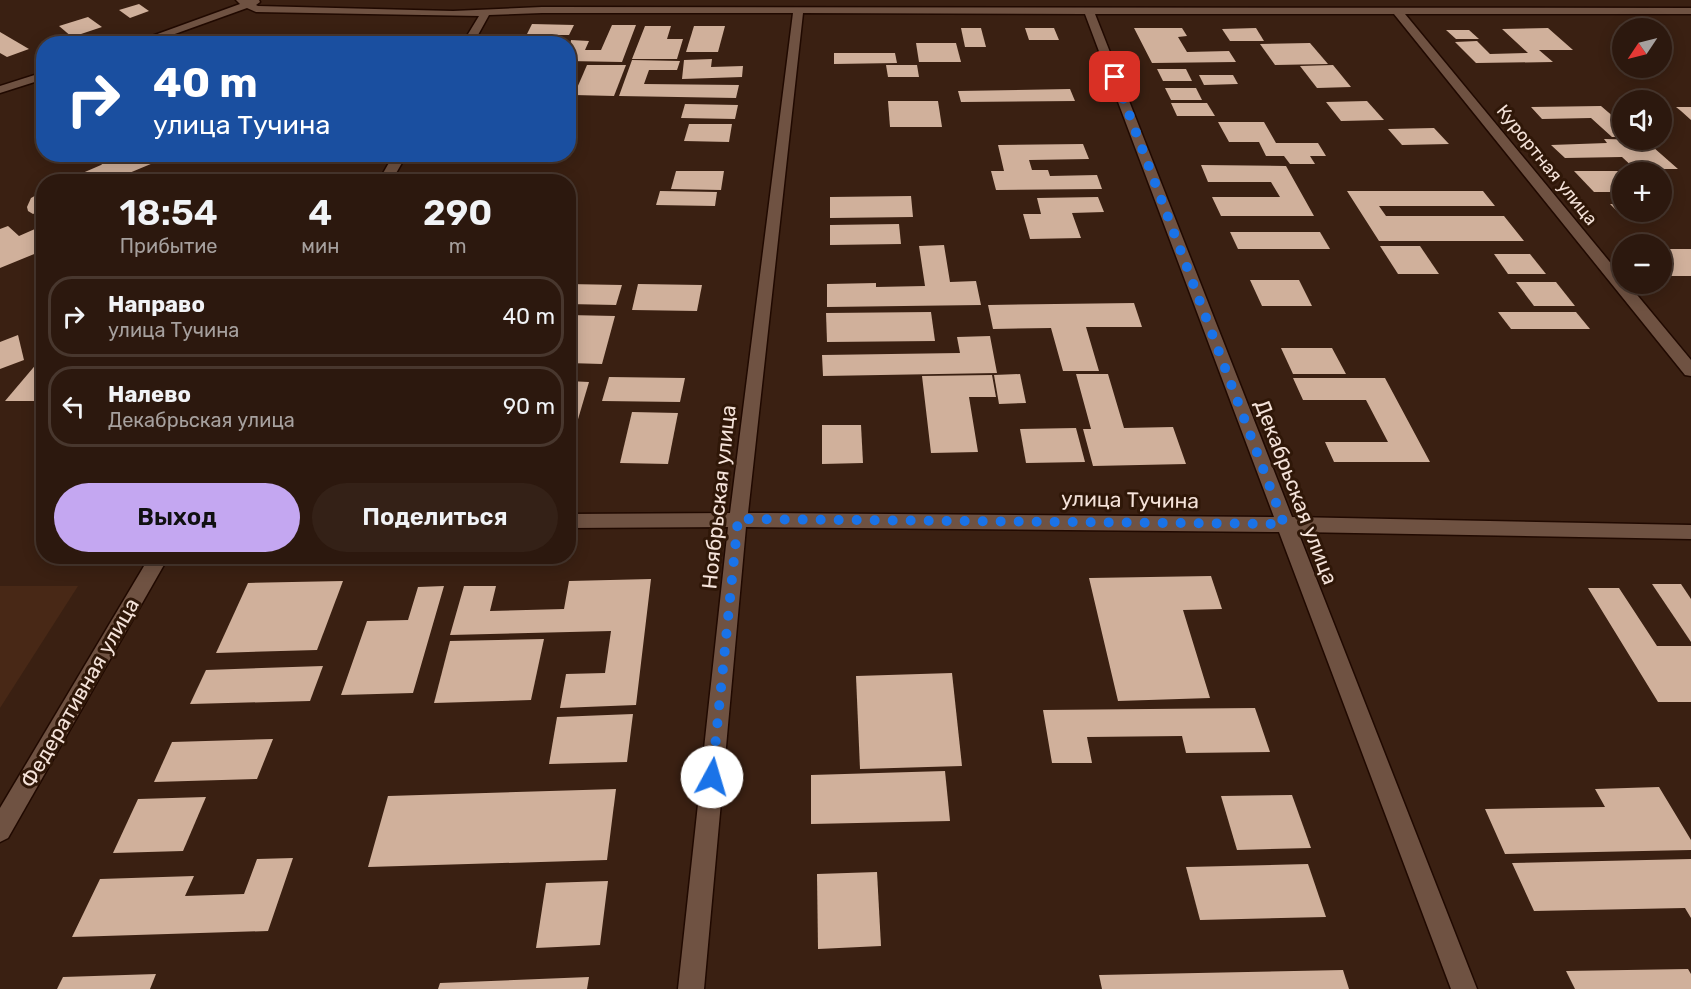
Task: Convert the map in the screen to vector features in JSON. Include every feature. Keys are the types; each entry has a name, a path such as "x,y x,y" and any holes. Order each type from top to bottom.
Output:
{"street":[{"path":"156,36 245,2 260,0"},
{"path":"453,14 464,0"},
{"path":"1321,0 1329,10"},
{"path":"1665,0 1685,11 1691,20"},
{"path":"245,2 256,9 453,14 798,10 1685,11"},
{"name":"Ноябрьская улица","path":"691,989 738,519 798,10"},
{"name":"Декабрьская улица","path":"1089,10 1464,989"},
{"name":"Курортная улица","path":"1397,10 1691,371"},
{"path":"472,36 486,12"},
{"path":"0,90 36,78"},
{"name":"улица Тучина","path":"576,521 738,519 1284,524 1691,532"},
{"name":"Федеративная улица","path":"0,830 155,564"}],"shaded area":[{"path":"0,586 78,586 0,708"}],"building":[{"path":"139,4 149,11 130,18 119,10"},
{"path":"88,17 102,27 71,36 59,26"},
{"path":"532,24 574,25 569,35 526,36"},
{"path":"612,25 636,25 622,62 576,61 576,40 589,41 585,50 601,50"},
{"path":"645,26 671,26 667,39 683,39 677,59 632,59"},
{"path":"694,26 725,26 718,52 686,52"},
{"path":"961,28 981,28 986,47 965,47"},
{"path":"1025,28 1054,28 1059,40 1029,40"},
{"path":"1134,28 1182,28 1187,36 1178,37 1187,52 1229,51 1236,62 1152,63"},
{"path":"1256,28 1264,41 1230,41 1222,29"},
{"path":"1548,28 1573,50 1539,50 1553,62 1476,63 1455,42 1477,41 1490,54 1528,53 1502,29"},
{"path":"1446,30 1469,30 1479,39 1456,39"},
{"path":"0,32 29,49 7,57 0,53"},
{"path":"916,43 956,43 961,62 919,62"},
{"path":"1310,43 1328,64 1275,65 1260,44"},
{"path":"834,53 895,53 897,63 834,64"},
{"path":"712,59 711,67 743,66 742,77 682,79 684,60"},
{"path":"632,60 680,61 677,70 649,70 644,84 739,85 736,98 619,96"},
{"path":"587,65 626,65 614,96 576,95"},
{"path":"886,65 917,65 919,77 888,77"},
{"path":"1333,65 1351,87 1317,88 1300,66"},
{"path":"1157,69 1186,69 1192,81 1163,81"},
{"path":"1199,75 1233,75 1238,84 1204,85"},
{"path":"1165,88 1196,88 1202,100 1171,100"},
{"path":"1070,89 1075,101 961,102 958,91"},
{"path":"888,101 938,101 942,127 890,127"},
{"path":"1367,101 1384,120 1341,121 1326,102"},
{"path":"1171,103 1207,103 1215,116 1177,116"},
{"path":"685,104 738,105 735,119 681,118"},
{"path":"1601,106 1612,115 1612,137 1591,118 1542,119 1531,107"},
{"path":"1676,107 1691,107 1691,120 1681,111"},
{"path":"1218,122 1264,122 1276,143 1318,143 1326,156 1310,156 1315,164 1290,164 1284,156 1266,156 1259,142 1229,142"},
{"path":"689,124 732,124 729,142 684,141"},
{"path":"1434,128 1449,144 1402,145 1388,129"},
{"path":"1604,139 1612,139 1612,150 1656,150 1670,162 1627,162 1622,157 1565,158 1551,145 1607,143"},
{"path":"1083,144 1089,159 1029,160 1032,170 1048,170 1050,176 1097,175 1102,189 996,190 991,171 1004,171 998,145"},
{"path":"105,162 156,162 127,174 80,174"},
{"path":"1201,165 1286,166 1314,216 1221,216 1212,197 1280,197 1271,182 1208,182"},
{"path":"676,171 724,171 721,190 671,189"},
{"path":"1574,171 1612,171 1612,192 1594,192"},
{"path":"660,191 717,192 715,206 656,205"},
{"path":"1347,191 1483,191 1495,206 1379,206 1386,216 1504,216 1524,241 1379,241"},
{"path":"36,195 36,213 33,214 28,211 27,207 31,198"},
{"path":"911,196 913,217 830,218 830,197"},
{"path":"1098,197 1104,212 1072,213 1081,238 1030,239 1023,214 1041,214 1037,198"},
{"path":"899,224 901,244 830,245 830,225"},
{"path":"8,226 19,236 36,229 36,253 0,268 0,229"},
{"path":"1230,232 1320,232 1330,249 1238,249"},
{"path":"944,245 950,282 976,281 981,305 827,307 827,284 876,283 876,287 925,286 919,246"},
{"path":"1380,246 1420,246 1439,274 1398,274"},
{"path":"1672,249 1691,249 1691,276 1672,276"},
{"path":"1494,254 1530,254 1546,274 1508,274"},
{"path":"1250,280 1299,280 1312,306 1262,306"},
{"path":"1516,282 1556,282 1575,306 1534,306"},
{"path":"576,284 622,285 616,305 576,304"},
{"path":"638,284 702,285 697,311 632,310"},
{"path":"1134,303 1142,327 1086,327 1099,371 1063,371 1051,328 993,329 988,305"},
{"path":"931,312 935,341 827,342 826,313"},
{"path":"1498,312 1576,312 1590,329 1511,329"},
{"path":"576,315 615,316 602,364 576,363"},
{"path":"18,335 24,360 0,369 0,342"},
{"path":"990,336 997,373 823,376 822,355 960,353 957,337"},
{"path":"1281,348 1332,348 1346,374 1293,374"},
{"path":"36,364 36,401 5,401"},
{"path":"1020,374 1026,403 999,404 994,375"},
{"path":"1076,374 1108,374 1124,428 1173,427 1186,464 1093,466 1083,429 1091,429"},
{"path":"992,375 996,397 969,397 978,452 931,453 922,376"},
{"path":"609,377 685,378 680,402 602,401"},
{"path":"1293,378 1385,378 1430,462 1334,462 1325,442 1388,442 1366,400 1303,400"},
{"path":"576,381 589,382 576,426"},
{"path":"632,412 678,413 668,464 620,463"},
{"path":"822,425 861,425 863,463 822,464"},
{"path":"1076,428 1085,462 1026,463 1020,429"},
{"path":"1211,576 1222,609 1183,610 1210,698 1118,701 1089,578"},
{"path":"651,579 636,705 560,708 566,674 605,673 611,631 450,635 464,586 496,586 490,611 564,609 569,581"},
{"path":"343,581 317,650 216,653 248,583"},
{"path":"1652,584 1681,584 1691,599 1691,642"},
{"path":"444,586 413,693 341,695 367,621 408,620 418,587"},
{"path":"1588,588 1619,588 1657,646 1691,646 1691,702 1658,702"},
{"path":"544,639 531,700 434,703 450,641"},
{"path":"323,666 310,701 190,704 206,670"},
{"path":"952,673 962,766 860,769 856,676"},
{"path":"1255,708 1270,752 1186,753 1182,736 1087,737 1092,763 1052,763 1043,710"},
{"path":"633,714 627,762 549,764 557,717"},
{"path":"273,739 257,779 154,782 172,742"},
{"path":"945,771 950,821 811,824 811,775"},
{"path":"1659,787 1691,840 1691,850 1505,854 1485,809 1605,807 1595,789"},
{"path":"616,789 607,860 368,867 388,796"},
{"path":"1292,795 1311,848 1237,850 1221,796"},
{"path":"206,797 183,851 113,853 138,799"},
{"path":"293,858 268,931 72,937 100,879 194,876 185,896 244,894 257,859"},
{"path":"1691,859 1691,918 1685,908 1534,911 1512,863"},
{"path":"1308,864 1326,917 1200,920 1186,867"},
{"path":"877,872 881,946 818,949 817,874"},
{"path":"608,881 600,945 536,948 546,883"},
{"path":"1688,969 1691,974 1691,989 1575,989 1566,971"},
{"path":"1343,970 1349,989 1102,989 1099,975"},
{"path":"156,974 150,989 57,989 63,977"},
{"path":"589,977 587,989 438,989 440,983"}],"route":[{"path":"712,777 738,519 1284,524 1115,77"}]}
